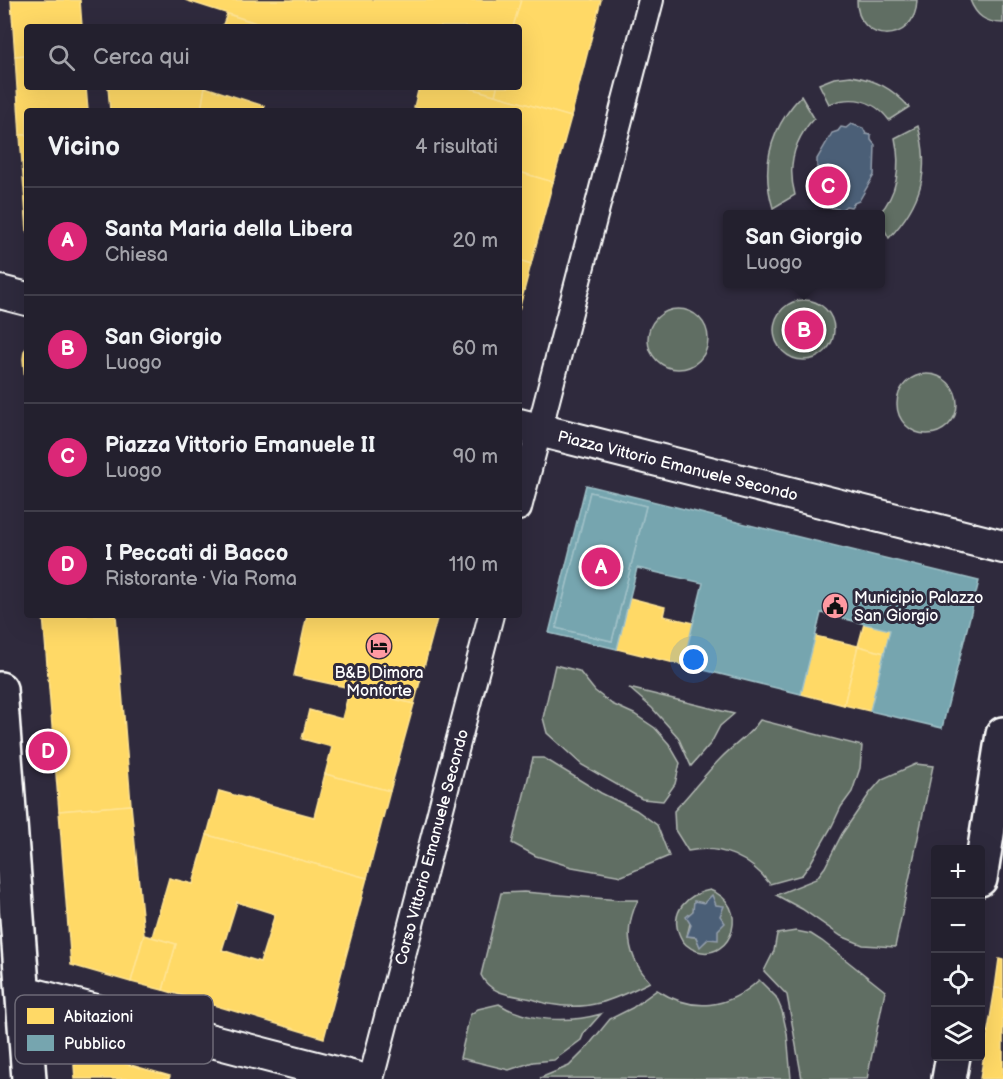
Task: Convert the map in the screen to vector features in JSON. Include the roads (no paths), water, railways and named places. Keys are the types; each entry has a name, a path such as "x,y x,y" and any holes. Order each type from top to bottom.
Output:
{"street":[{"name":"Piazza Vittorio Emanuele Secondo","path":"651,0 529,428 1003,547"},
{"path":"0,292 24,298"},
{"path":"522,484 529,428"},
{"name":"Corso Vittorio Emanuele Secondo","path":"371,1079 490,618"},
{"path":"0,689 4,766 23,995"},
{"path":"985,853 1003,734"},
{"path":"23,992 35,995"},
{"path":"213,1041 359,1079"},
{"path":"950,1079 952,1061"},
{"path":"28,1064 29,1079"}],"water":[{"path":"851,124 863,128 866,134 871,135 871,140 875,145 874,175 859,201 841,210 829,207 826,201 821,199 821,194 817,190 817,159 832,133"},
{"path":"712,895 716,905 724,906 720,916 725,923 718,930 718,940 708,939 700,947 696,937 687,936 691,925 686,917 693,911 694,901 704,903"}],"place":[{"name":"Piazza Vittorio Emanuele II","path":"828,186"},
{"name":"San Giorgio","path":"804,330"},
{"name":"Santa Maria della Libera","path":"601,567"},
{"name":"Municipio Palazzo San Giorgio","path":"835,606"},
{"name":"B&B Dimora Monforte","path":"379,646"},
{"name":"I Peccati di Bacco","path":"48,751"}]}
